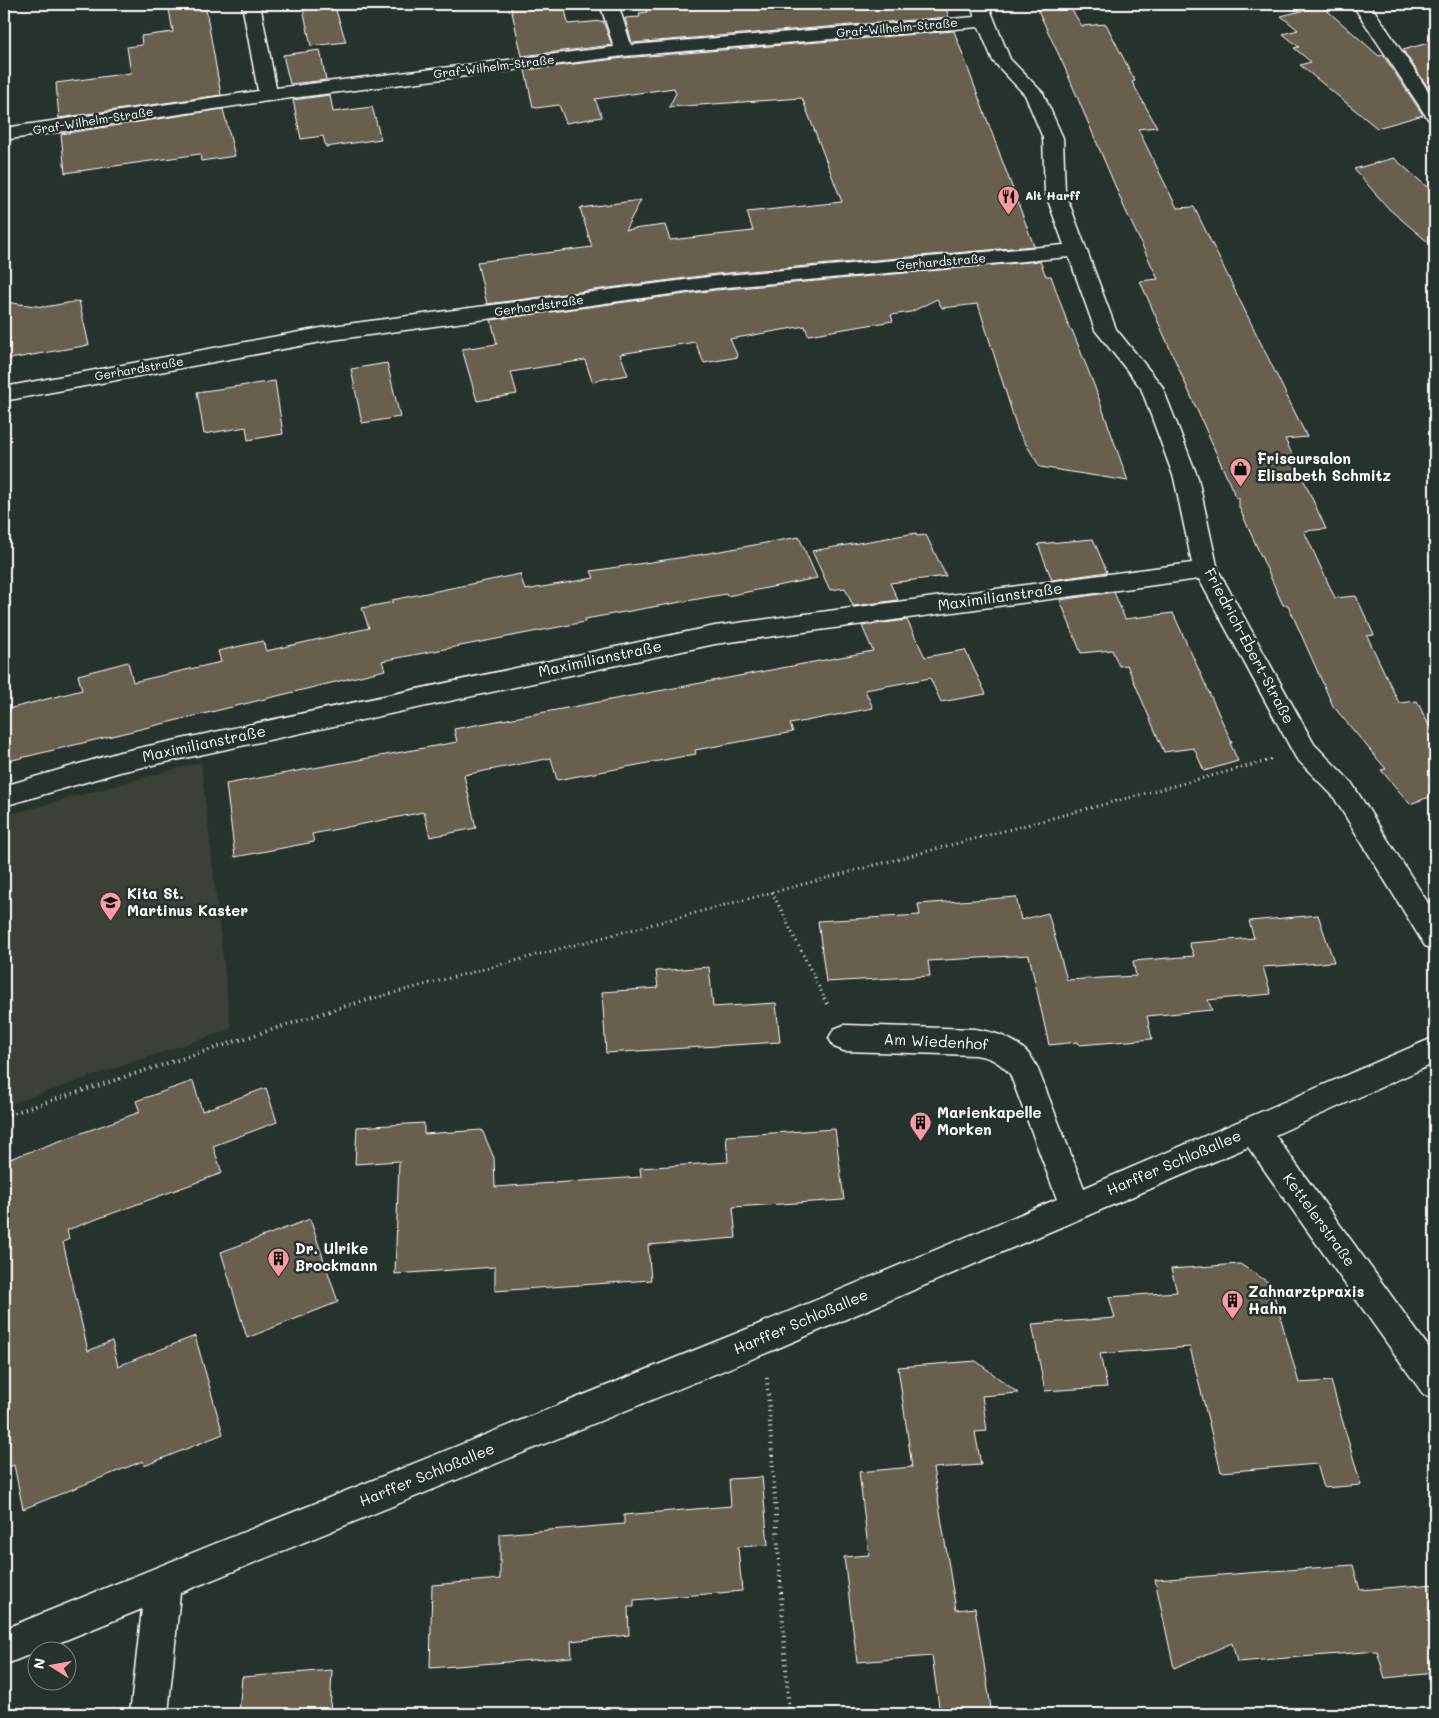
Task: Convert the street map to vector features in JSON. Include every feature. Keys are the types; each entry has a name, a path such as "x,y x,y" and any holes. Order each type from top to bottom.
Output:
{"street":[{"path":"252,4 268,95"},
{"path":"609,4 624,51"},
{"path":"1361,4 1435,115"},
{"name":"Graf-Wilhelm-Straße","path":"4,134 268,95 624,51 983,12"},
{"name":"Friedrich-Ebert-Straße","path":"983,12 1002,62 1034,93 1053,138 1055,192 1106,330 1151,386 1186,478 1206,570 1305,751 1342,789 1435,938"},
{"name":"Gerhardstraße","path":"4,394 332,333 382,326 716,282 1078,250"},
{"name":"Maximilianstraße","path":"4,796 120,762 715,635 1206,570"},
{"name":"Am Wiedenhof","path":"844,1038 975,1042 996,1045 1010,1053 1022,1066 1075,1205"},
{"name":"Harffer Schloßallee","path":"4,1647 764,1338 1254,1130 1435,1050"},
{"name":"Kettelerstraße","path":"1254,1130 1435,1384"},
{"path":"149,1714 163,1583"}],"path":[{"path":"4,1116 342,1006 1305,751"},
{"path":"772,892 844,1038"},
{"path":"764,1338 789,1714"}],"shaded area":[{"name":"Kita St. Martinus Kaster","path":"201,762 231,1029 4,1106 4,816"}],"building":[{"path":"168,4 205,4 221,95 59,118 56,83 131,73 127,47 142,45 141,36 173,32"},
{"path":"302,4 334,4 346,42 311,46"},
{"path":"510,4 564,4 568,24 603,21 612,45 522,56"},
{"path":"719,4 720,7 760,4 761,7 791,4 944,4 949,17 632,43 625,18 640,17 639,13 647,12 645,6"},
{"path":"1035,4 1068,4 1082,26 1106,24 1135,81 1132,82 1157,127 1138,129 1177,208 1194,207 1307,437 1285,439 1326,529 1304,531 1335,598 1356,596 1374,635 1367,636 1399,703 1417,701 1435,738 1435,795 1410,804 1381,770 1386,769 1333,706 1288,605 1283,605 1239,507 1239,498 1236,498 1140,281 1158,279 1125,209 1064,66"},
{"path":"1322,6 1379,56 1383,55 1423,115 1377,128 1300,65 1311,62 1294,48 1299,47 1283,34 1298,30 1281,16"},
{"path":"954,31 1034,246 716,274 487,304 477,262 592,247 580,208 641,200 625,230 665,225 670,240 753,231 747,212 842,202 802,98 669,107 676,93 674,88 595,99 602,117 566,123 559,105 533,107 525,70 624,58"},
{"path":"1435,41 1435,98 1403,50"},
{"path":"320,50 326,80 290,84 283,55"},
{"path":"330,95 333,112 372,107 381,139 326,147 323,136 301,139 293,100"},
{"path":"223,109 235,156 201,161 200,154 65,173 61,134"},
{"path":"1394,158 1435,194 1435,248 1389,209 1354,169"},
{"path":"1040,261 1046,276 1051,276 1070,330 1072,330 1094,385 1128,481 1040,467 1018,431 978,304 942,308 937,299 911,312 891,315 893,321 808,335 805,326 730,339 738,357 704,363 695,342 620,354 628,375 592,381 585,360 511,372 517,394 477,401 462,349 497,344 491,320 716,290"},
{"path":"79,301 89,345 4,360 4,302 44,307"},
{"path":"387,363 400,417 362,423 351,369"},
{"path":"275,381 283,434 248,440 246,427 204,434 197,392"},
{"path":"916,533 917,536 926,535 946,576 890,583 898,600 853,606 845,588 830,590 812,551"},
{"path":"799,537 817,578 727,596 726,594 585,619 585,622 382,661 385,670 4,762 4,710 82,690 78,675 128,662 133,682 221,662 218,651 263,641 266,651 369,628 362,608 393,602 392,600 520,574 525,590 594,578 591,571"},
{"path":"1093,539 1107,572 1052,580 1038,544"},
{"path":"1114,592 1125,619 1173,613 1232,743 1230,743 1238,761 1204,771 1194,748 1164,752 1127,665 1119,666 1112,650 1081,653 1060,600"},
{"path":"907,620 925,657 965,650 986,694 941,702 930,678 865,690 873,708 790,724 793,732 695,750 696,754 557,780 551,758 464,775 476,828 430,837 424,812 312,834 314,842 235,857 226,784 457,742 454,729 873,651 862,626"},
{"path":"1016,897 1021,920 1048,913 1067,980 1136,976 1133,961 1194,956 1189,943 1254,938 1249,921 1318,915 1334,962 1263,967 1271,994 1208,1000 1212,1010 1147,1016 1152,1039 1079,1045 1078,1042 1049,1045 1029,955 928,961 930,976 826,982 818,921 920,915 918,904"},
{"path":"709,967 713,1007 776,1003 780,1042 606,1053 602,992 658,988 656,971"},
{"path":"193,1081 202,1111 266,1088 277,1122 213,1146 222,1173 67,1230 69,1239 63,1242 88,1351 112,1341 118,1366 195,1336 223,1434 144,1466 143,1461 23,1509 14,1465 4,1469 4,1161 140,1112 136,1101"},
{"path":"424,1123 424,1134 482,1130 494,1158 495,1187 641,1177 640,1168 728,1162 726,1136 835,1129 844,1200 733,1207 736,1238 648,1245 651,1280 495,1291 495,1267 395,1274 399,1161 355,1164 357,1127"},
{"name":"Dr. Ulrike Brockmann","path":"310,1219 338,1302 247,1338 221,1252"},
{"path":"1240,1264 1271,1284 1299,1383 1331,1381 1361,1485 1324,1488 1317,1464 1221,1472 1190,1347 1100,1354 1107,1387 1045,1391 1032,1324 1115,1318 1109,1297 1177,1292 1171,1269"},
{"path":"976,1361 1018,1393 982,1396 987,1431 975,1432 981,1465 933,1468 956,1610 975,1608 992,1714 940,1714 932,1656 857,1662 844,1557 869,1555 859,1472 912,1467 898,1367"},
{"path":"762,1477 768,1545 738,1547 742,1591 634,1600 634,1607 628,1607 629,1635 571,1641 572,1657 430,1668 432,1585 500,1579 500,1534 624,1524 624,1515 731,1506 729,1479"},
{"path":"1353,1565 1360,1590 1435,1584 1435,1673 1385,1678 1377,1651 1237,1662 1232,1643 1174,1668 1155,1580"},
{"path":"332,1670 330,1714 239,1714 242,1677"}],"place":[{"name":"Alt Harff","path":"1009,215"},
{"name":"Friseursalon Elisabeth Schmitz","path":"1241,487"},
{"name":"Kita St. Martinus Kaster","path":"111,922"},
{"name":"Marienkapelle Morken","path":"921,1141"},
{"name":"Dr. Ulrike Brockmann","path":"279,1277"},
{"name":"Zahnarztpraxis Hahn","path":"1232,1320"}]}
